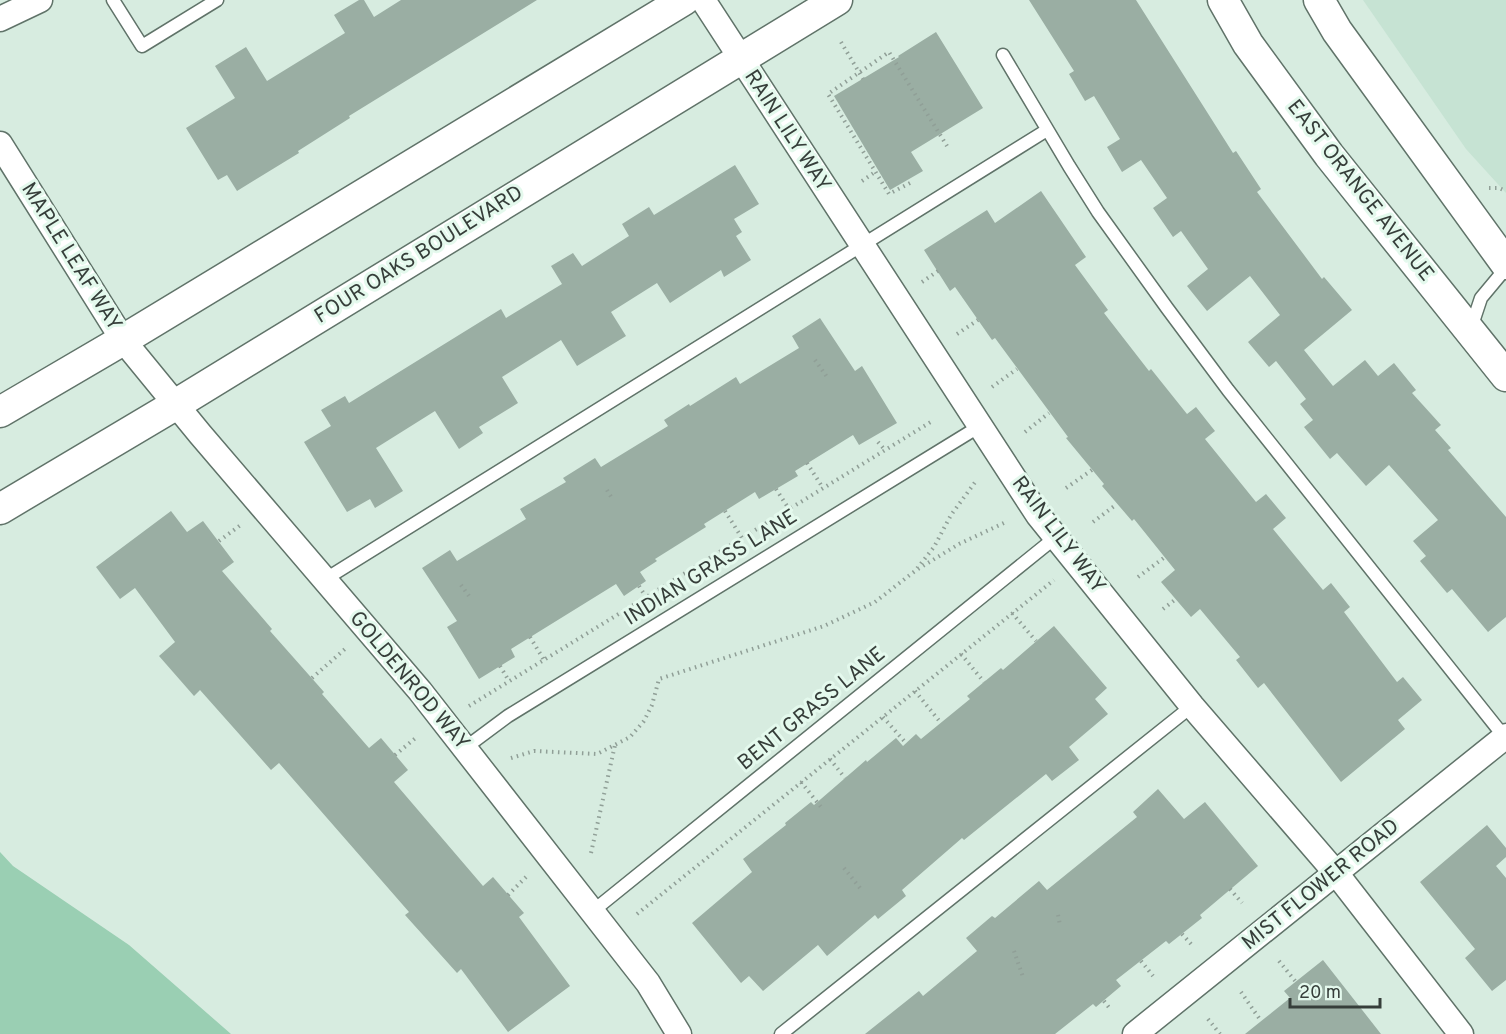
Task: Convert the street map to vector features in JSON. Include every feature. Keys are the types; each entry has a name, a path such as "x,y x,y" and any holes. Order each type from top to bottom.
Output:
{"street":[{"path":"0,19 40,0"},
{"path":"0,412 684,0"},
{"name":"RAIN LILY WAY","path":"703,0 1038,515 1192,706 1336,873 1461,1034"},
{"name":"FOUR OAKS BOULEVARD","path":"0,509 175,405 837,0"},
{"name":"EAST ORANGE AVENUE","path":"1223,0 1248,44 1329,155 1506,376"},
{"path":"1319,0 1337,31 1506,266"},
{"name":"MAPLE LEAF WAY","path":"0,144 123,340"},
{"name":"GOLDENROD WAY","path":"123,340 175,405 420,691 648,983 679,1034"},
{"name":"MIST FLOWER ROAD","path":"1135,1034 1506,738"}],"lane":[{"path":"113,0 142,46 217,0"},
{"path":"1003,55 1098,212 1228,390 1506,738"},
{"path":"324,580 1047,130"},
{"path":"1470,330 1481,298 1506,266"},
{"name":"INDIAN GRASS LANE","path":"465,748 508,716 980,426"},
{"name":"BENT GRASS LANE","path":"593,911 1056,537"},
{"path":"781,1034 1192,706"}],"path":[{"path":"841,42 863,79"},
{"path":"910,183 890,194 828,94 889,52 947,146"},
{"path":"862,181 875,172"},
{"path":"1488,188 1499,188 1506,191"},
{"path":"922,282 938,272"},
{"path":"957,334 978,320"},
{"path":"815,360 827,377"},
{"path":"992,387 1017,369"},
{"path":"1025,432 1049,413"},
{"path":"469,706 933,420"},
{"path":"878,442 885,450"},
{"path":"807,463 823,488"},
{"path":"1066,488 1092,470"},
{"path":"915,571 934,547 951,514 976,481"},
{"path":"776,489 789,509"},
{"path":"607,490 613,500"},
{"path":"1093,522 1117,504"},
{"path":"725,511 742,538"},
{"path":"511,758 534,751 597,754 630,737 644,721 652,705 659,679 824,626 875,602 915,571 959,544 1006,522"},
{"path":"1138,577 1165,557"},
{"path":"637,914 1054,580"},
{"path":"461,585 469,596"},
{"path":"639,586 646,597"},
{"path":"1163,609 1176,599"},
{"path":"1012,612 1036,641"},
{"path":"530,637 544,660"},
{"path":"312,678 345,649"},
{"path":"961,654 984,682"},
{"path":"500,666 509,681"},
{"path":"915,691 941,723"},
{"path":"883,717 906,743"},
{"path":"395,755 418,736"},
{"path":"591,853 615,744"},
{"path":"830,759 845,778"},
{"path":"801,782 821,807"},
{"path":"844,868 860,888"},
{"path":"508,894 530,873"},
{"path":"1230,889 1242,903"},
{"path":"1058,915 1060,925"},
{"path":"1182,933 1191,944"},
{"path":"1014,951 1023,977"},
{"path":"1141,961 1153,976"},
{"path":"1279,961 1296,982"},
{"path":"1241,992 1261,1021"},
{"path":"1104,1000 1111,1010"},
{"path":"1208,1019 1220,1034"}],"shaded area":[{"path":"1363,0 1506,0 1506,193 1466,149"}],"green space":[{"path":"0,852 13,866 129,945 231,1034 0,1034"}],"building":[{"path":"359,0 364,0 374,17 401,0 537,0 349,116 350,118 298,151 299,153 237,191 227,175 218,180 186,128 235,98 215,66 246,47 267,81 345,33 334,15"},
{"path":"1029,0 1136,0 1233,153 1236,151 1261,189 1257,192 1322,279 1324,277 1352,310 1304,350 1333,386 1365,360 1378,376 1394,363 1416,390 1412,393 1441,425 1435,430 1451,448 1448,450 1506,517 1506,617 1488,632 1452,589 1447,593 1420,561 1426,556 1413,541 1438,520 1389,465 1366,486 1337,453 1330,459 1304,427 1313,420 1300,404 1306,399 1276,361 1269,367 1248,342 1280,315 1250,276 1207,311 1187,286 1208,269 1181,231 1173,237 1153,208 1167,198 1141,160 1122,172 1107,147 1120,139 1094,96 1085,101 1069,74 1074,71"},
{"path":"936,32 983,108 911,152 923,171 890,190 834,96"},
{"path":"735,165 759,204 734,219 742,232 736,236 751,260 724,277 721,270 670,303 657,283 611,312 626,336 577,366 561,340 502,377 518,403 479,427 483,433 459,449 435,411 376,448 403,491 375,508 370,499 347,512 304,442 331,426 321,410 345,396 349,403 501,309 506,318 562,284 551,266 573,253 582,266 629,236 622,224 649,207 654,215"},
{"path":"1041,191 1086,257 1075,265 1108,310 1104,313 1149,371 1151,369 1187,414 1196,407 1215,431 1205,439 1256,502 1266,494 1286,518 1273,529 1323,590 1331,583 1350,607 1344,612 1397,682 1403,677 1422,700 1398,720 1405,729 1341,782 1264,683 1258,688 1236,660 1240,657 1200,609 1191,617 1161,582 1175,570 1134,519 1132,521 1102,486 1104,484 1066,438 1068,437 995,338 992,340 955,287 950,291 924,250 987,210 995,223"},
{"path":"820,318 855,371 862,366 897,423 859,445 853,435 795,471 798,476 759,499 755,492 704,524 706,527 655,559 657,561 640,572 646,581 624,596 616,584 511,649 515,657 479,679 447,627 457,621 422,568 450,550 457,561 526,519 520,509 566,482 563,478 595,458 601,467 668,426 664,420 689,404 690,406 736,377 740,384 799,348 792,336"},
{"path":"171,511 187,532 203,521 234,562 222,571 272,629 270,631 324,692 322,694 369,748 381,738 408,770 394,782 483,886 493,877 524,913 519,917 570,986 508,1032 461,969 457,973 405,915 409,912 279,763 271,770 200,690 194,696 159,656 175,642 135,588 120,599 96,567"},
{"path":"1054,626 1107,688 1095,699 1108,714 1069,747 1079,760 1052,781 1046,774 964,840 962,838 902,890 906,896 878,919 875,915 827,956 818,945 763,991 749,976 741,983 692,923 752,872 743,859 811,802 814,805 866,760 867,762 896,738 903,746 916,734 921,739 970,699 967,696 1001,668 1003,670"},
{"path":"1158,789 1184,819 1205,802 1258,866 1200,915 1202,918 1169,944 1166,941 1116,980 1121,986 1096,1007 1093,1004 1055,1034 865,1034 919,991 923,996 977,951 966,938 992,916 995,918 1039,881 1047,890 1137,817 1133,812"},
{"path":"1487,825 1506,848 1506,857 1496,866 1506,878 1506,980 1492,991 1465,958 1475,949 1420,882"},
{"path":"1323,960 1381,1034 1245,1034 1290,998 1284,991"}]}
